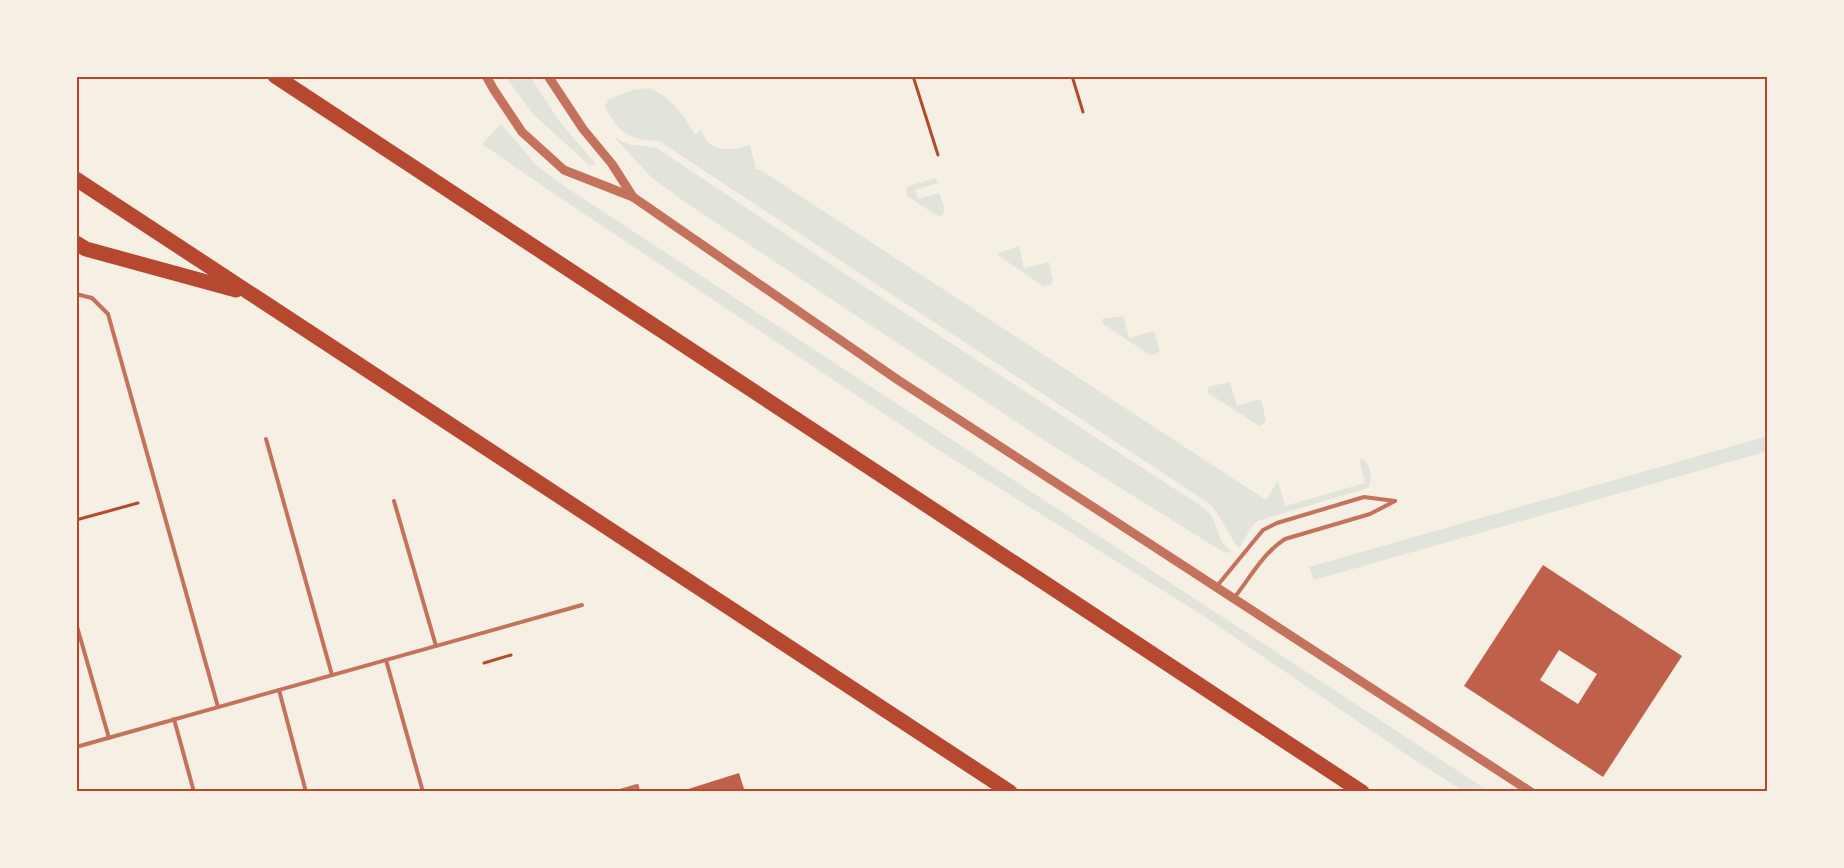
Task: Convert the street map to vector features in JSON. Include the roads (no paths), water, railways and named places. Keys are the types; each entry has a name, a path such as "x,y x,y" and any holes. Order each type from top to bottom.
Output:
{"highway":[{"path":"276,76 1362,792"},
{"path":"291,76 312,100"},
{"path":"76,179 1010,792"},
{"path":"76,243 86,249 249,294"}],"street":[{"path":"486,76 522,132 564,170 633,197 898,380 1531,792"},
{"path":"548,76 583,129 612,164 633,197"}],"lane":[{"path":"76,294 92,298 108,314 218,707"},
{"path":"266,439 332,675"},
{"path":"1217,587 1263,530 1277,523 1364,497 1395,501 1370,514 1301,534 1279,543 1267,554 1234,598"},
{"path":"394,501 436,646"},
{"path":"76,747 582,605"},
{"path":"76,623 109,738"},
{"path":"386,660 423,792"},
{"path":"279,690 306,792"},
{"path":"174,719 194,792"},
{"path":"618,792 636,786 638,792"}]}
